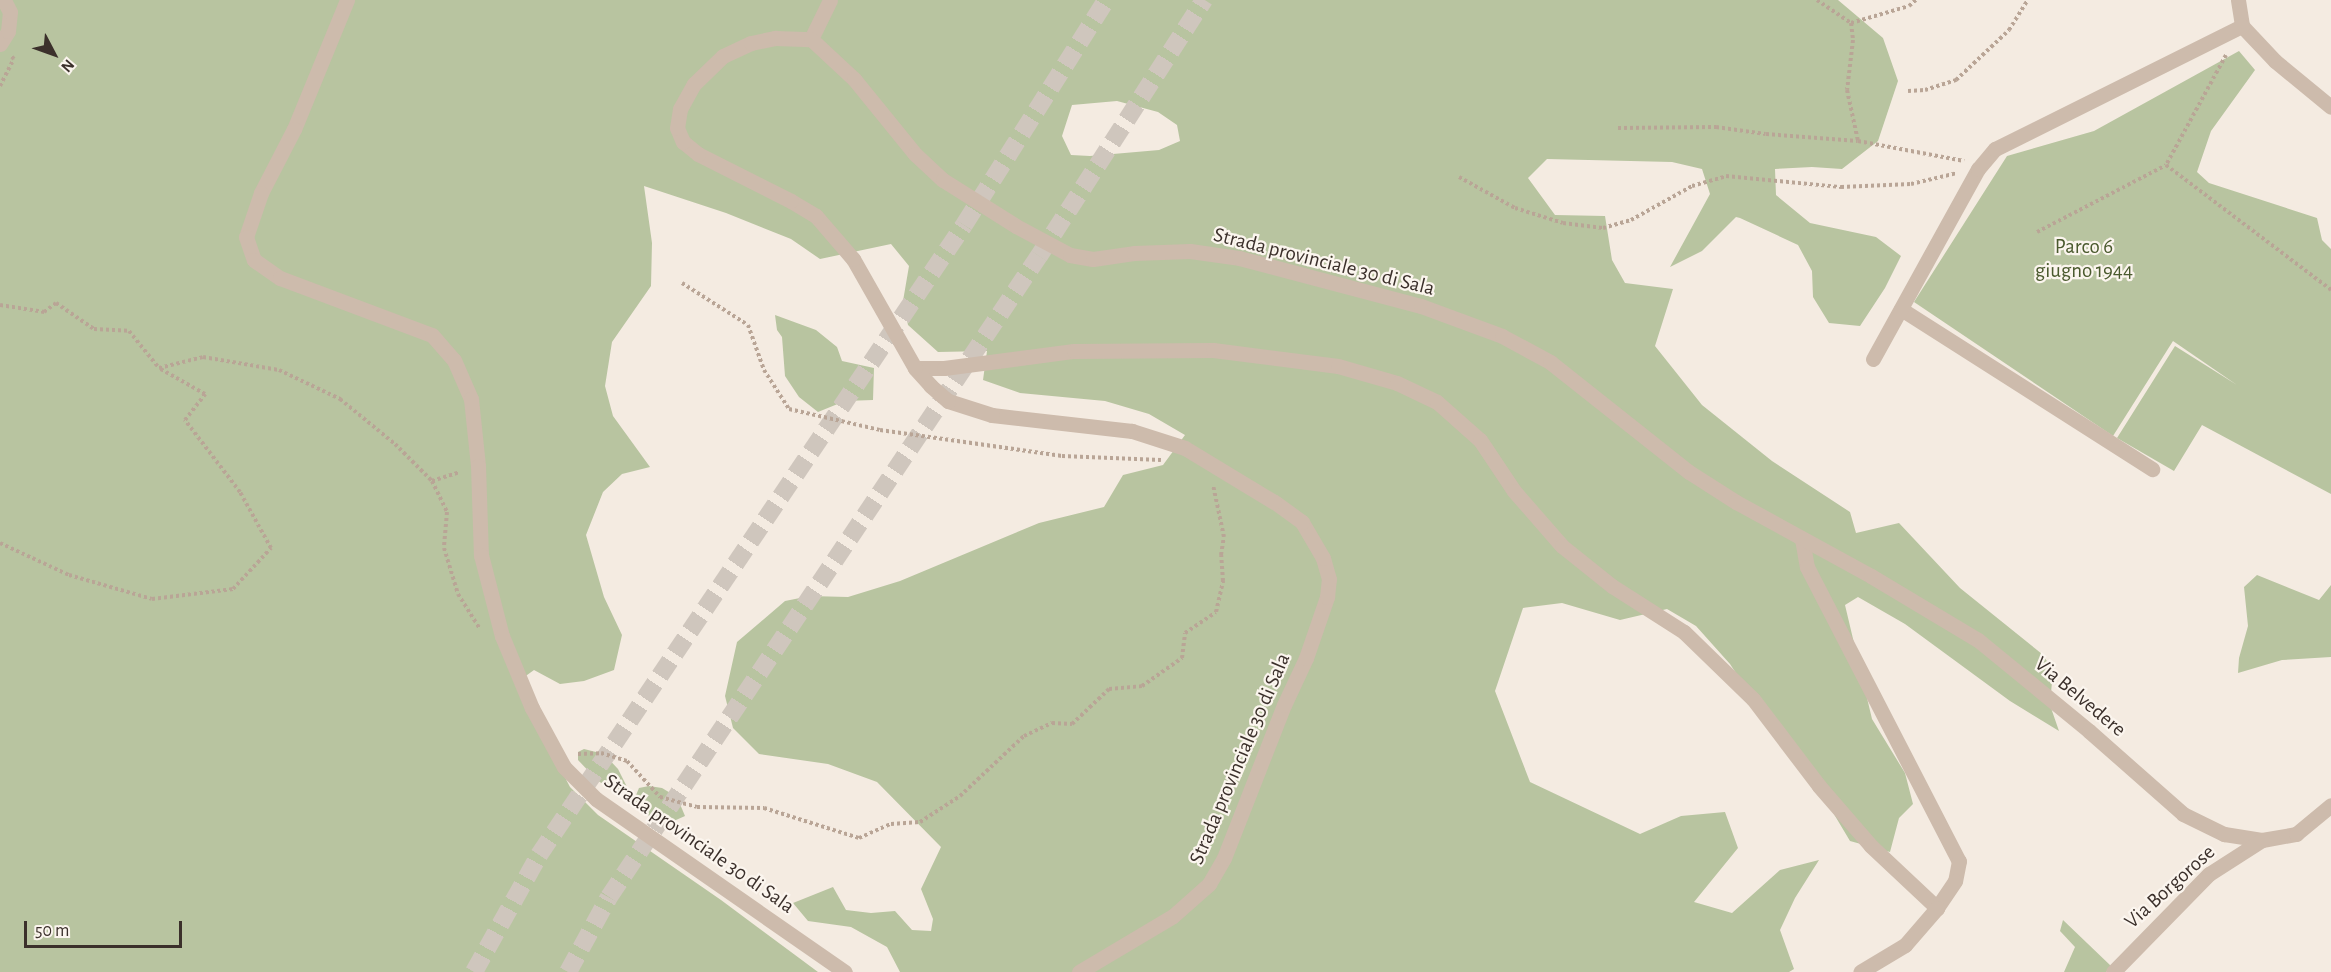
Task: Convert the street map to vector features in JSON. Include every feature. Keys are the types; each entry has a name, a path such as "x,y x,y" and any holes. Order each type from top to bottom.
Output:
{"street":[{"path":"4,0 10,12 4,49"},
{"name":"Strada provinciale 30 di Sala","path":"347,0 294,129 261,193 246,237 254,260 280,278 432,335 454,360 471,399 478,466 481,555 502,636 532,708 564,767 596,799 844,972"},
{"path":"811,39 830,0"},
{"path":"2238,0 2242,26 2275,61 2331,107"},
{"path":"1873,359 1978,169 1995,149 2242,26"},
{"name":"Strada provinciale 30 di Sala","path":"1079,972 1173,915 1209,884 1224,858 1284,705 1306,657 1327,597 1329,579 1323,558 1302,522 1274,502 1185,448 1132,431 992,416 948,401 915,368 853,259 816,216 698,154 683,142 677,128 680,109 694,84 723,56 751,42 775,38 811,39 854,79 915,154 943,180 1016,226 1070,255 1093,259 1134,253 1190,251 1239,258 1421,306 1503,336 1550,362 1689,472 1736,502 1802,539"},
{"path":"1900,309 2152,469"},
{"path":"915,368 944,368 1074,351 1213,350 1338,366 1397,383 1437,402 1480,440 1514,491 1562,546 1612,586 1684,632 1753,699 1819,786 1871,846 1937,908"},
{"path":"1802,539 1807,567 1959,861 1955,881 1937,908 1905,945 1860,972"},
{"name":"Via Belvedere","path":"1802,539 1978,640 2089,731 2183,814 2224,834 2262,840 2296,834 2331,805"},
{"name":"Via Borgorose","path":"2113,972 2209,874 2262,840"}],"path":[{"path":"1817,0 1851,23 1854,40 1847,90 1858,141"},
{"path":"1851,23 1909,6 1916,0"},
{"path":"1908,91 1925,90 1956,80 2009,30 2028,0"},
{"path":"2037,232 2166,165 2242,26"},
{"path":"0,86 14,59 4,49"},
{"path":"1618,128 1716,127 1766,134 1858,141 1963,161 1995,149"},
{"path":"2166,165 2331,290"},
{"path":"1459,177 1515,208 1563,223 1603,228 1631,220 1692,186 1726,176 1841,187 1911,184 1978,169"},
{"path":"682,283 748,325 764,370 789,409 880,430 1062,456 1162,460"},
{"path":"0,305 44,312 56,303 94,329 129,331 159,368 205,393 185,420 240,492 271,548 233,588 152,599 69,575 0,543"},
{"path":"159,368 203,357 279,370 340,399 395,444 432,481 478,466"},
{"path":"551,744 581,755 601,753 627,761 660,797 697,807 764,808 859,838 891,824 920,822 960,796 1024,736 1052,723 1072,724 1109,689 1142,686 1182,658 1185,633 1215,612 1223,581 1221,555 1224,537 1207,462"}],"green space":[{"path":"0,0 1838,0 1883,38 1898,81 1878,141 1842,169 1812,167 1775,169 1776,195 1810,223 1876,237 1901,256 1885,288 1860,326 1829,323 1813,297 1812,271 1798,245 1740,218 1736,217 1702,251 1670,267 1710,194 1702,169 1672,162 1547,159 1528,178 1555,215 1605,216 1612,260 1625,283 1673,289 1655,346 1702,405 1772,461 1850,512 1856,533 1899,523 1960,588 2042,654 2053,670 2050,705 2059,731 2010,701 1905,624 1858,597 1845,605 1872,719 1905,773 1913,804 1899,818 1890,852 1850,841 1810,774 1762,713 1730,664 1696,626 1667,609 1620,620 1562,603 1523,608 1495,691 1530,782 1640,834 1681,816 1725,812 1738,848 1694,902 1732,913 1780,870 1819,860 1795,898 1780,930 1794,969 1789,972 900,972 887,947 851,927 808,921 793,903 833,887 846,910 871,913 895,911 912,930 931,931 933,919 921,889 941,847 877,782 828,764 759,754 733,728 725,696 737,642 785,601 810,596 848,597 900,581 1039,523 1104,507 1123,475 1163,465 1185,435 1149,414 1105,401 1020,393 983,380 987,351 938,352 908,325 903,301 909,266 891,244 820,259 791,239 726,213 644,186 652,243 651,286 612,342 605,386 613,416 650,467 622,474 603,492 586,535 604,597 622,635 614,670 584,681 560,684 534,670 516,683 570,787 598,815 721,900 818,972 0,972","holes":["1117,101 1158,112 1177,125 1180,141 1159,150 1090,156 1071,155 1062,136 1072,105"]},
{"name":"Parco 6 giugno 1944","path":"2239,51 2255,70 2211,131 2197,172 2209,183 2317,218 2322,240 2331,249 2331,494 2202,425 2174,471 2117,438 2175,346 2237,385 2173,341 2113,436 1914,302 2007,156 2094,131"},
{"path":"775,315 816,330 837,347 842,361 874,368 873,400 845,401 818,412 799,397 785,376 782,337 777,330"},
{"path":"2257,575 2319,600 2331,585 2331,657 2282,660 2238,673 2239,658 2248,626 2244,587"},
{"path":"584,749 604,754 618,769 628,789 617,794 597,780 578,760 578,752"},
{"path":"649,786 662,788 677,797 685,816 667,824 652,819 634,800 639,788"},
{"path":"2063,920 2111,966 2106,972 2064,972 2075,947 2060,931"}],"tunnel":[{"path":"474,972 539,855 964,225 1106,0"},
{"path":"568,972 609,897 1039,256 1204,0"}]}
